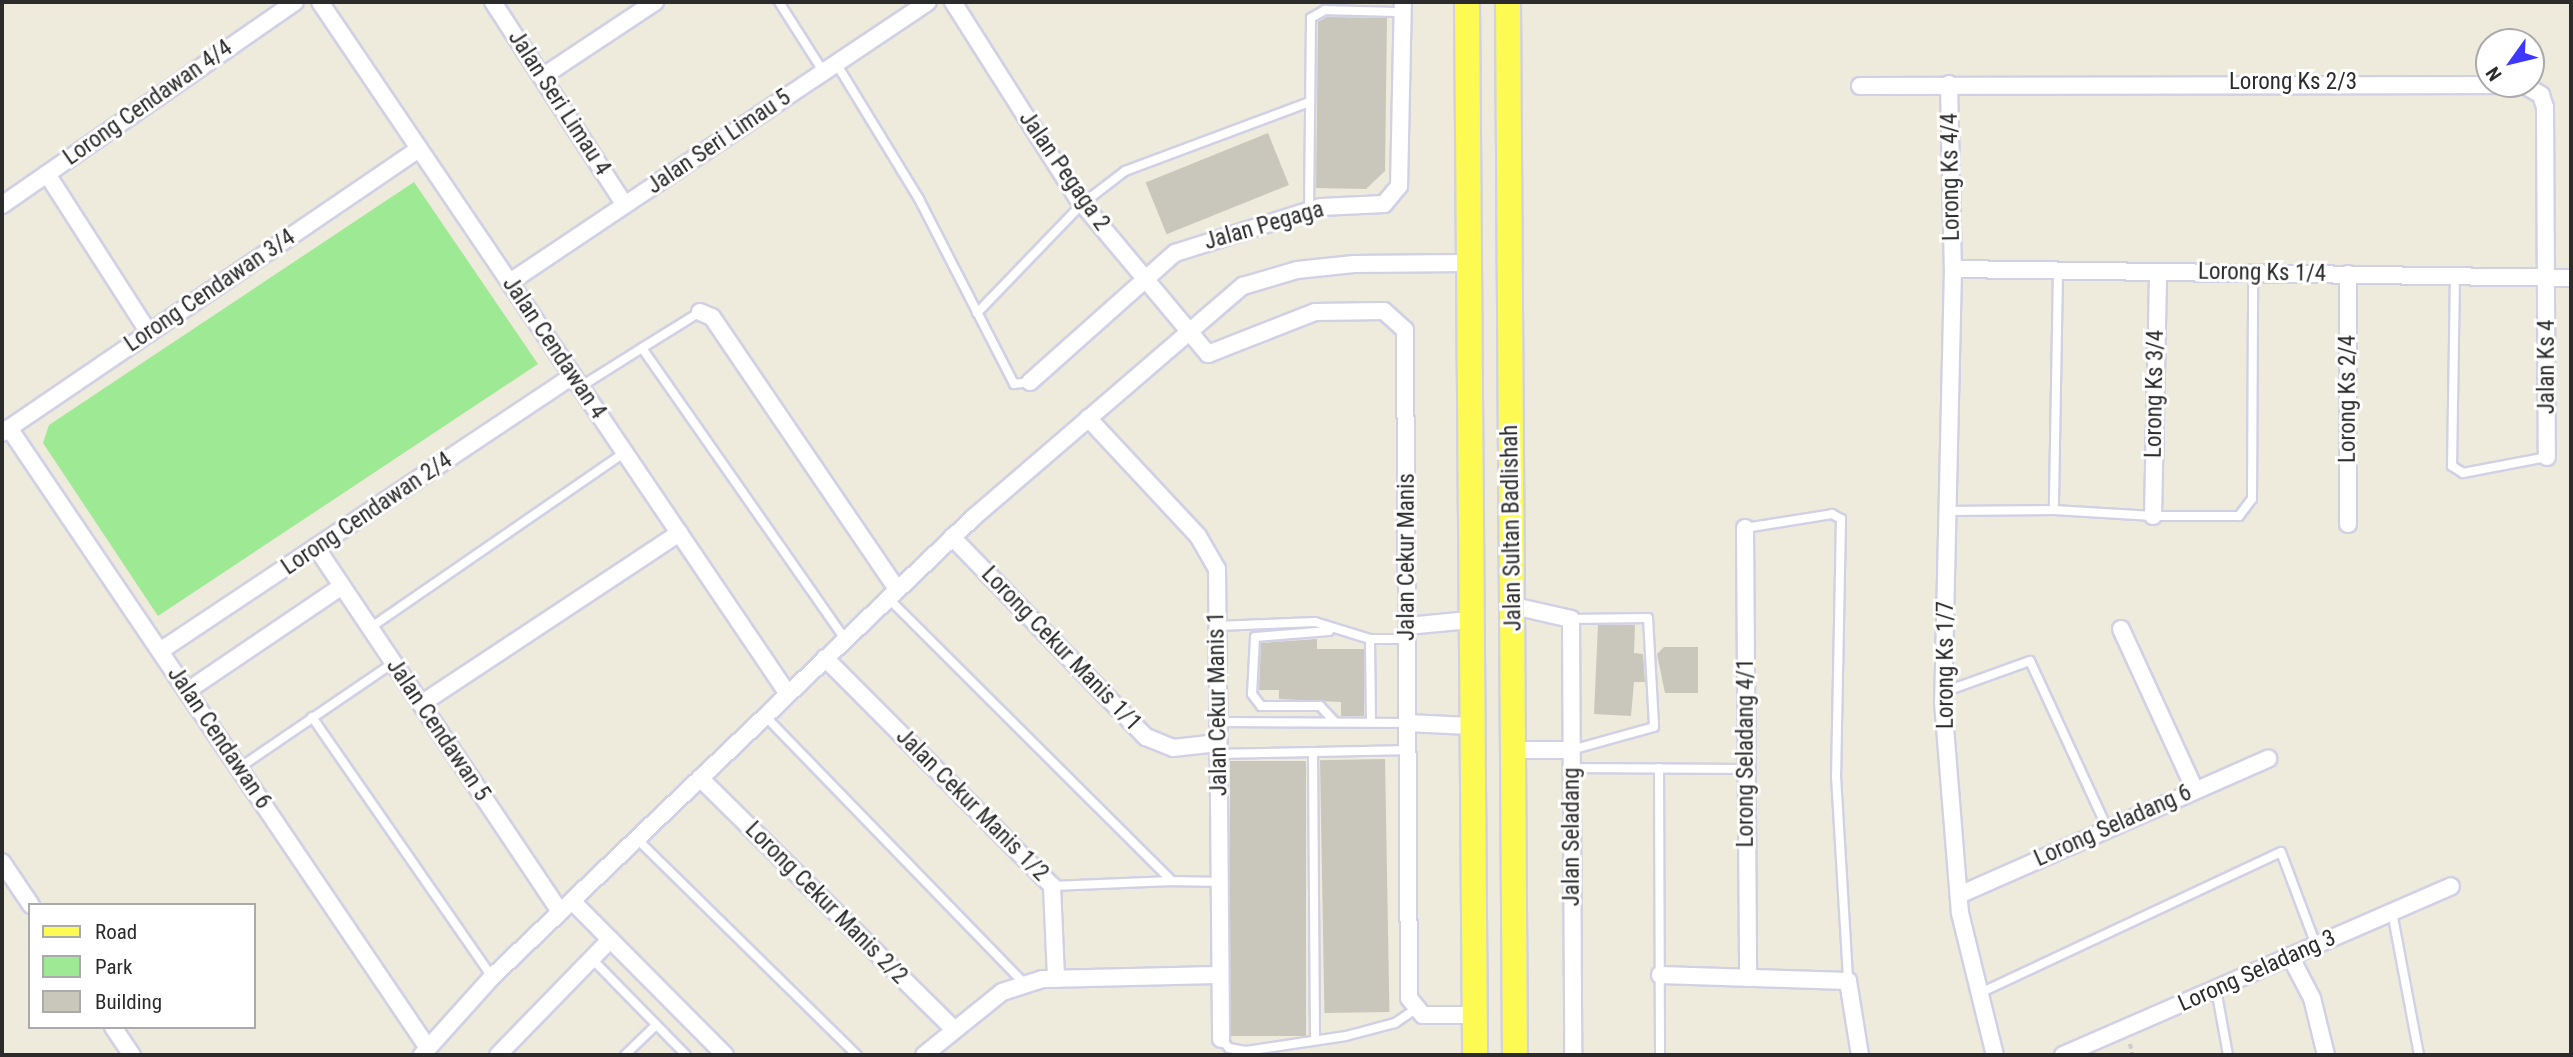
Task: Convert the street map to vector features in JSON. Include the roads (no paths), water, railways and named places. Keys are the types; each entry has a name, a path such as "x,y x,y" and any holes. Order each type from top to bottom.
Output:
{"main road":[{"name":"Jalan Sultan Badlishah","path":"1467,2 1466,263 1475,1055"},
{"name":"Jalan Sultan Badlishah","path":"1508,2 1515,1055"}],"street":[{"name":"Lorong Cendawan 4/4","path":"2,205 295,2"},
{"name":"Jalan Cendawan 4","path":"320,2 788,694"},
{"name":"Jalan Seri Limau 4","path":"493,2 625,205"},
{"path":"542,77 655,2"},
{"name":"Jalan Seri Limau 5","path":"510,282 928,2"},
{"name":"Jalan Pegaga 2","path":"953,2 1082,204 1189,328 1208,354"},
{"name":"Jalan Pegaga","path":"1030,382 1175,253 1309,211 1384,204 1399,186 1403,7"},
{"name":"Lorong Ks 4/4","path":"1949,84 1953,269"},
{"name":"Lorong Ks 2/3","path":"1860,86 2524,85 2540,95 2545,107 2546,277"},
{"name":"Lorong Cendawan 3/4","path":"6,430 419,149"},
{"path":"47,174 149,333"},
{"path":"425,1052 492,977 952,537 1189,328 1242,286 1297,270 1466,263"},
{"name":"Lorong Ks 1/4","path":"1953,269 2571,278"},
{"name":"Lorong Ks 1/7","path":"1953,269 1943,692 1959,895 1995,1055"},
{"name":"Lorong Ks 3/4","path":"2153,516 2158,272"},
{"name":"Lorong Ks 2/4","path":"2347,274 2348,524"},
{"name":"Jalan Ks 4","path":"2546,277 2547,457"},
{"name":"Jalan Cekur Manis","path":"1208,354 1315,312 1363,308 1395,315 1405,330 1412,1004"},
{"path":"701,312 712,317 893,594"},
{"name":"Lorong Cendawan 2/4","path":"160,651 316,547 577,382"},
{"name":"Jalan Cekur Manis 1","path":"1088,418 1212,554 1217,626 1221,1039"},
{"name":"Jalan Cendawan 6","path":"6,430 239,768 425,1052"},
{"name":"Lorong Seladang 4/1","path":"1745,528 1748,978"},
{"path":"421,704 679,533"},
{"name":"Lorong Cekur Manis 1/1","path":"952,537 1146,737 1173,748 1219,748"},
{"name":"Jalan Cendawan 5","path":"316,547 421,704 566,907 610,940 725,1055"},
{"path":"187,691 342,586"},
{"path":"1514,606 1571,619"},
{"name":"Jalan Seladang","path":"1571,619 1573,1055"},
{"path":"1407,632 1470,620"},
{"path":"2121,629 2195,790"},
{"name":"Jalan Cekur Manis 1/2","path":"825,658 1052,886 1056,979"},
{"path":"1408,723 1470,726"},
{"path":"1515,750 1572,750"},
{"name":"Lorong Seladang 6","path":"1959,895 2106,828 2269,759"},
{"name":"Lorong Cekur Manis 2/2","path":"700,778 952,1027"},
{"path":"2,862 30,903"},
{"name":"Lorong Seladang 3","path":"2063,1055 2451,886"},
{"path":"498,1055 610,940"},
{"path":"2290,956 2312,998 2326,1055"},
{"path":"924,1055 952,1027 1002,992 1026,985 1056,979 1220,975"},
{"path":"1660,975 1848,981 1860,1055"},
{"path":"1412,1004 1423,1015 1474,1015"},
{"path":"114,1029 132,1055"}],"lane":[{"path":"779,2 830,67 919,199 1014,384 1030,382"},
{"path":"1309,211 1310,102 1315,12 1403,7"},
{"path":"977,313 1082,204 1125,171 1310,102"},
{"path":"2054,510 2058,271"},
{"path":"1948,511 2054,510 2153,516 2239,516 2252,499 2253,273"},
{"path":"2455,276 2452,466 2463,473 2547,457"},
{"path":"577,382 642,348 701,312"},
{"path":"642,348 845,639"},
{"path":"370,628 625,452"},
{"path":"1745,528 1832,514 1841,519 1836,776 1848,981"},
{"path":"893,594 1172,881"},
{"path":"1571,619 1648,618 1654,727 1572,750"},
{"path":"1217,626 1315,622 1328,631"},
{"path":"1335,722 1320,706 1261,706 1252,694 1255,637 1328,631 1370,639 1407,632"},
{"path":"1370,639 1371,722"},
{"path":"1943,692 2030,661 2106,828"},
{"path":"239,768 393,663"},
{"path":"765,716 1026,985"},
{"path":"312,717 492,977"},
{"path":"1218,722 1408,723"},
{"path":"1219,748 1313,752 1408,750"},
{"path":"1313,752 1315,1040"},
{"path":"1572,768 1746,769"},
{"path":"1659,768 1660,1055"},
{"path":"636,839 857,1055"},
{"path":"1980,993 2281,852 2316,945"},
{"path":"1052,886 1172,881 1220,882"},
{"path":"2392,912 2419,1055"},
{"path":"592,959 686,1055"},
{"path":"2216,989 2228,1055"},
{"path":"1221,1039 1229,1048 1246,1051 1315,1040 1395,1023 1412,1004"},
{"path":"625,1055 656,1025"}]}
